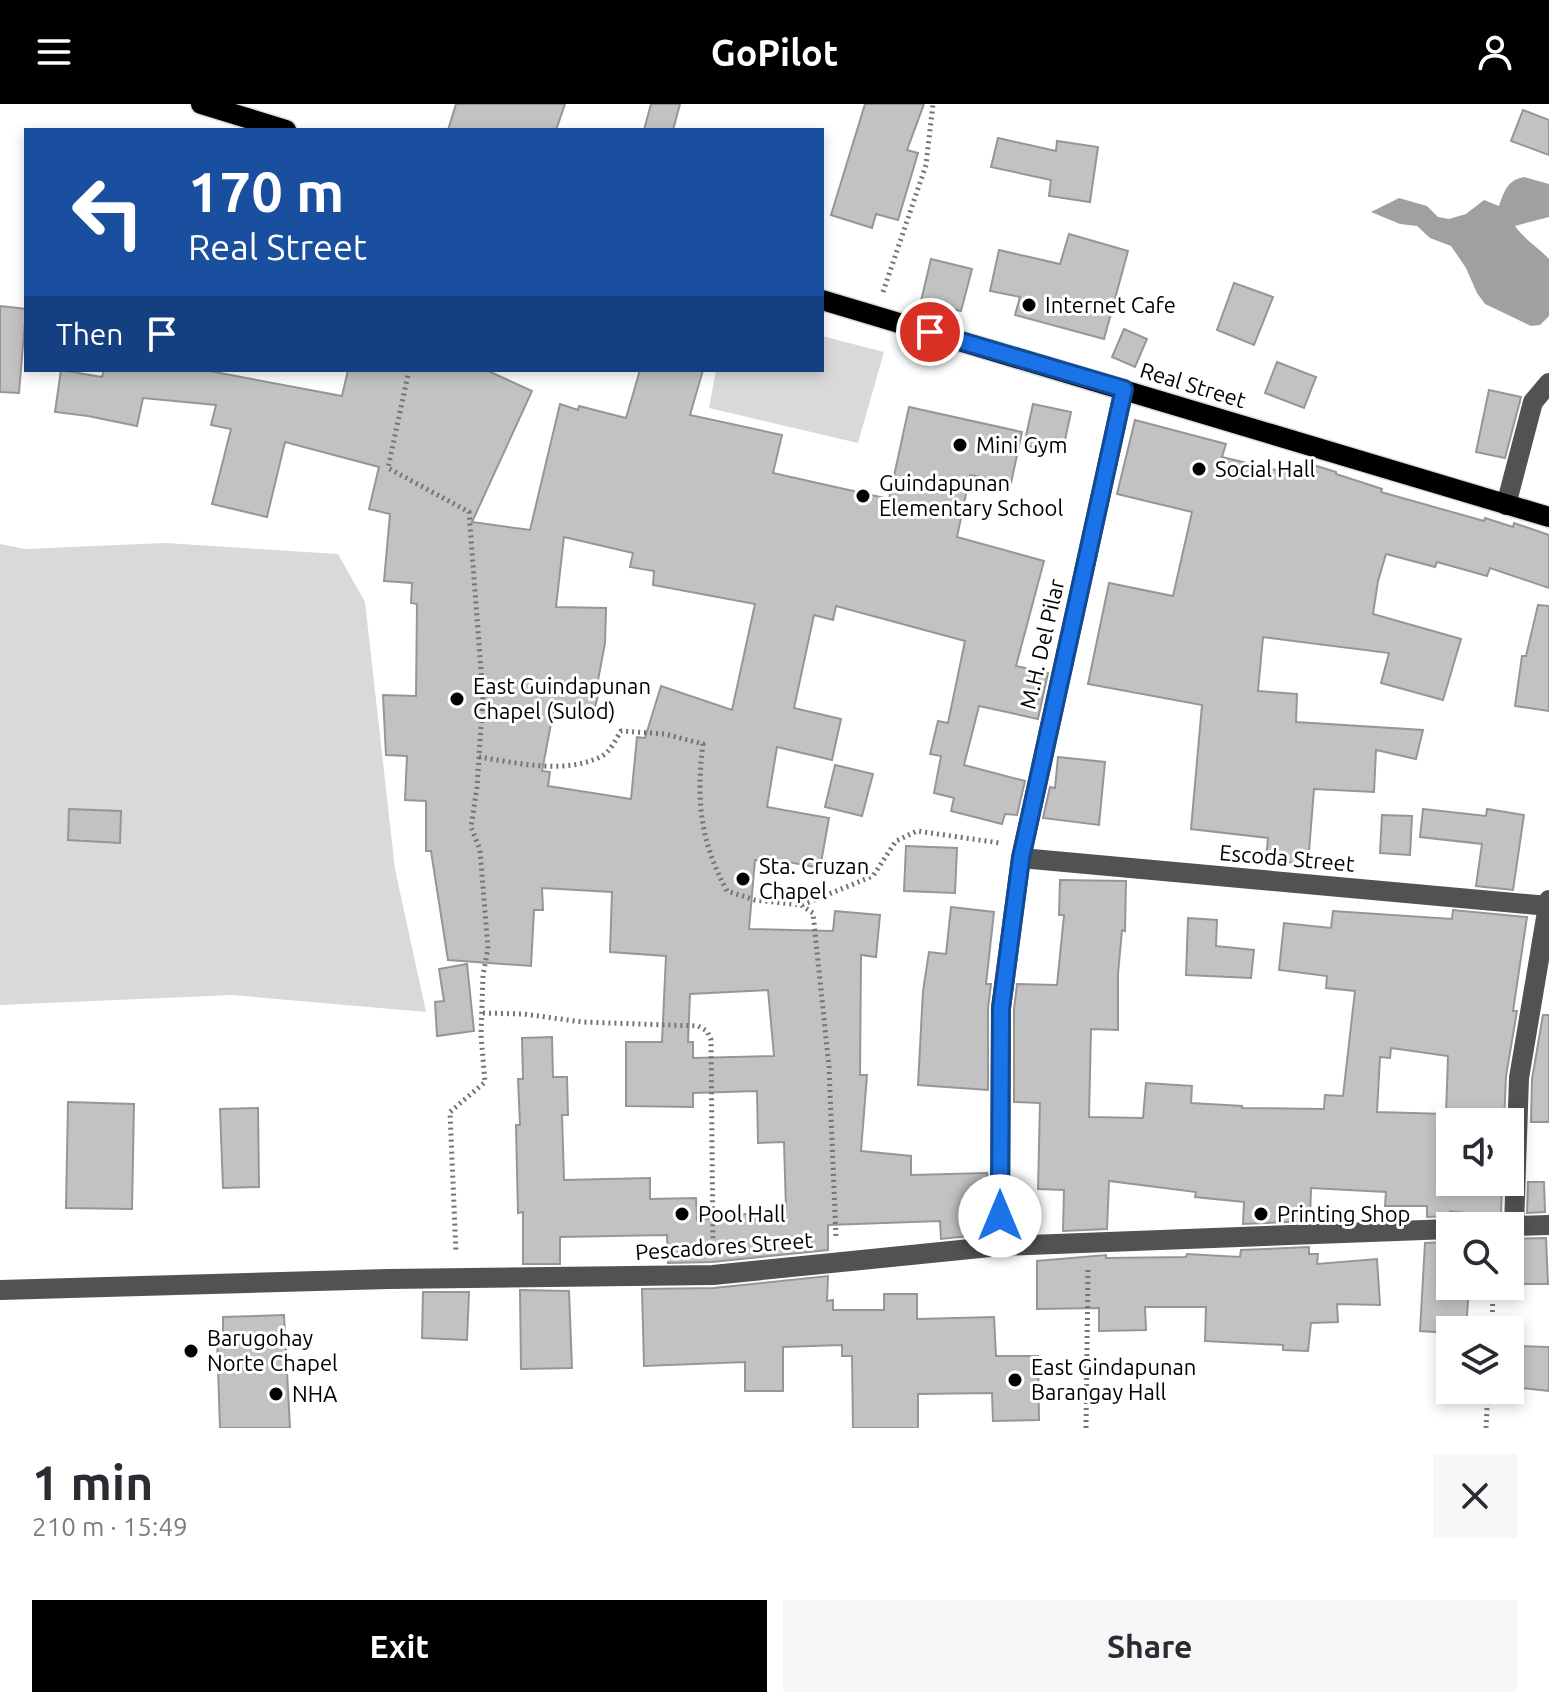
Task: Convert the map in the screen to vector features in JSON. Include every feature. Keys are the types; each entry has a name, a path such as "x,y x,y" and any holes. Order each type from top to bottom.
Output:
{"main road":[{"path":"201,104 279,128"},
{"name":"Real Street","path":"824,301 1549,517"}],"street":[{"path":"1506,505 1533,402 1549,383"},
{"name":"M.H. Del Pilar","path":"1000,1246 1001,1008 1023,853 1049,721 1124,389"},
{"name":"Escoda Street","path":"1023,853 1549,903"},
{"path":"1513,1212 1519,1078 1549,903"},
{"path":"1524,1226 1549,1225"},
{"name":"Pescadores Street","path":"0,1290 713,1275 1000,1246 1436,1230"}],"path":[{"path":"875,315 926,165 933,104"},
{"path":"409,372 388,468 469,512 483,697 471,827 480,850 488,949 483,975 481,1035 485,1082 450,1112 457,1278"},
{"path":"479,757 531,765 572,766 605,755 621,731 665,734 703,744 700,773 703,834 713,865 727,891 755,900 801,905 813,913 829,1067 837,1262"},
{"path":"801,905 873,876 896,841 917,831 1023,853"},
{"path":"483,1013 524,1014 582,1022 698,1026 707,1031 711,1040 713,1275"},
{"path":"1086,1428 1088,1244"},
{"path":"1486,1428 1487,1404"}],"shaded area":[{"path":"1524,177 1549,184 1549,217 1515,226 1549,259 1549,316 1540,325 1531,326 1485,304 1451,246 1430,238 1417,226 1400,224 1371,212 1399,198 1427,206 1438,217 1449,219 1466,214 1484,200 1499,206 1510,184"},
{"path":"824,337 884,352 858,443 709,408 716,372 824,372"},
{"path":"165,543 338,554 365,602 395,869 426,1012 232,995 0,1005 0,544 25,549"}],"building":[{"path":"456,104 565,104 557,128 449,128"},
{"path":"651,104 680,104 674,128 645,128"},
{"path":"865,104 924,104 907,150 918,153 898,220 876,214 872,228 831,215"},
{"path":"1523,110 1549,120 1549,155 1511,141"},
{"path":"998,138 1056,151 1057,141 1098,147 1090,202 1049,196 1051,180 991,167"},
{"path":"1069,234 1128,251 1104,339 1015,315 1020,297 990,291 999,250 1060,264"},
{"path":"931,259 972,269 961,311 921,301"},
{"path":"1234,283 1273,297 1254,345 1217,330"},
{"path":"0,306 24,309 19,393 0,392"},
{"path":"1124,329 1147,339 1135,367 1112,357"},
{"path":"1277,362 1316,377 1304,408 1265,393"},
{"path":"61,372 102,377 103,372 215,372 342,396 348,372 490,372 532,391 472,522 530,530 560,404 626,418 639,372 702,372 690,415 782,435 773,473 889,499 909,407 1022,432 1011,483 970,475 957,537 1044,561 1016,666 1048,673 1038,719 979,706 964,765 1025,781 1017,815 1005,814 1002,824 951,811 954,798 934,793 941,756 930,754 938,721 948,723 965,641 836,606 833,620 814,615 794,708 841,719 832,760 777,747 767,807 829,818 820,868 762,857 761,861 755,860 749,929 833,931 835,911 880,915 876,957 861,955 860,1075 867,1075 861,1151 911,1156 911,1175 987,1173 987,1234 941,1239 940,1221 828,1225 828,1250 712,1262 668,1263 667,1235 560,1237 560,1264 523,1264 523,1212 518,1213 516,1125 520,1125 518,1079 523,1079 522,1038 552,1037 553,1077 567,1077 568,1115 562,1115 564,1180 650,1178 650,1199 696,1198 697,1220 786,1209 784,1142 758,1143 757,1091 693,1093 693,1107 626,1106 626,1042 662,1042 666,956 610,952 612,892 542,888 543,910 534,910 531,966 448,960 431,851 426,851 426,801 405,800 407,756 386,755 383,695 416,696 417,604 411,603 412,583 384,581 390,514 369,509 379,467 285,442 267,517 212,504 231,429 211,425 216,405 143,398 137,426 55,412","holes":["564,537 633,553 630,567 654,571 653,585 755,604 732,710 661,686 645,738 637,737 631,799 548,786 550,772 542,771 554,708 592,718 599,692 596,691 605,643 606,608 556,607","768,990 774,1056 693,1058 693,1042 688,1042 690,994"]},
{"path":"1489,390 1521,397 1505,458 1476,452"},
{"path":"1033,404 1071,412 1062,454 1024,445"},
{"path":"1135,420 1226,444 1222,457 1301,476 1304,462 1382,489 1381,492 1484,521 1485,518 1513,527 1514,523 1549,535 1549,588 1490,568 1487,576 1437,562 1435,567 1386,554 1373,614 1461,639 1443,700 1381,683 1389,653 1263,637 1258,691 1297,694 1296,722 1423,730 1416,759 1376,750 1374,792 1314,789 1308,864 1266,860 1268,838 1191,829 1202,705 1088,684 1109,583 1173,596 1192,512 1117,494"},
{"path":"1538,605 1549,606 1549,711 1515,706 1522,656 1526,656"},
{"path":"1058,757 1105,762 1099,825 1043,818 1050,787 1055,788"},
{"path":"835,765 873,774 862,816 825,807"},
{"path":"69,809 121,811 120,843 68,840"},
{"path":"1423,809 1486,816 1487,809 1524,815 1513,890 1476,886 1482,844 1420,837"},
{"path":"1382,815 1412,816 1410,855 1380,853"},
{"path":"906,846 957,848 955,893 904,891"},
{"path":"1060,880 1126,881 1125,931 1122,930 1118,974 1118,1030 1091,1029 1089,1117 1143,1118 1146,1083 1192,1086 1191,1103 1242,1108 1324,1109 1325,1095 1343,1096 1355,991 1326,988 1327,976 1279,970 1284,923 1331,928 1333,911 1452,919 1453,910 1527,917 1513,1011 1517,1011 1506,1076 1505,1108 1446,1108 1448,1056 1391,1048 1390,1058 1380,1057 1377,1112 1436,1114 1436,1196 1502,1196 1501,1212 1450,1211 1436,1212 1436,1217 1427,1217 1427,1206 1385,1206 1386,1192 1311,1188 1310,1221 1243,1224 1244,1202 1195,1197 1196,1192 1109,1181 1107,1229 1063,1231 1064,1190 1038,1189 1040,1103 1014,1102 1014,1009 1017,984 1057,985 1064,915 1059,915"},
{"path":"951,907 994,912 986,984 991,984 988,1090 918,1085 923,991 929,952 946,954"},
{"path":"1188,918 1217,920 1216,946 1254,950 1251,978 1186,975"},
{"path":"467,964 474,1031 437,1036 435,1002 444,1001 439,969"},
{"path":"1543,1015 1549,1015 1549,1122 1531,1122 1532,1079"},
{"path":"68,1102 134,1104 132,1209 66,1208"},
{"path":"258,1108 259,1187 223,1188 220,1109"},
{"path":"1528,1182 1544,1182 1545,1212 1527,1213"},
{"path":"1546,1238 1548,1284 1524,1284 1524,1239"},
{"path":"1425,1243 1436,1243 1436,1300 1468,1300 1467,1316 1436,1316 1436,1332 1420,1331"},
{"path":"1309,1247 1309,1254 1318,1254 1317,1264 1377,1259 1380,1305 1337,1304 1338,1322 1311,1323 1308,1351 1283,1350 1283,1345 1205,1341 1206,1307 1145,1307 1146,1330 1099,1331 1099,1308 1037,1309 1037,1261 1106,1255 1106,1258 1186,1257 1187,1254 1240,1257 1241,1250"},
{"path":"828,1276 827,1301 833,1300 833,1310 884,1310 884,1294 917,1294 917,1319 994,1317 996,1356 1038,1356 1039,1420 993,1421 992,1393 918,1394 918,1428 853,1428 852,1356 842,1356 842,1345 783,1347 783,1391 745,1391 745,1362 644,1366 642,1289 714,1288"},
{"path":"520,1290 569,1291 572,1368 521,1369"},
{"path":"423,1292 469,1292 467,1340 422,1338"},
{"path":"284,1315 290,1428 220,1428 217,1338 223,1338 223,1317"},
{"path":"1524,1346 1549,1347 1549,1391 1524,1388"}],"place":[{"name":"Internet Cafe","path":"1029,305"},
{"name":"Mini Gym","path":"960,445"},
{"name":"Social Hall","path":"1199,469"},
{"name":"Guindapunan Elementary School","path":"863,496"},
{"name":"East Guindapunan Chapel (Sulod)","path":"457,699"},
{"name":"Sta. Cruzan Chapel","path":"743,879"},
{"name":"Pool Hall","path":"682,1214"},
{"name":"Printing Shop","path":"1261,1214"},
{"name":"Barugohay Norte Chapel","path":"191,1351"},
{"name":"East Gindapunan Barangay Hall","path":"1015,1380"},
{"name":"NHA","path":"276,1394"}],"route":[{"path":"930,332 1124,389 1021,858 1001,1008 1000,1216"}]}
